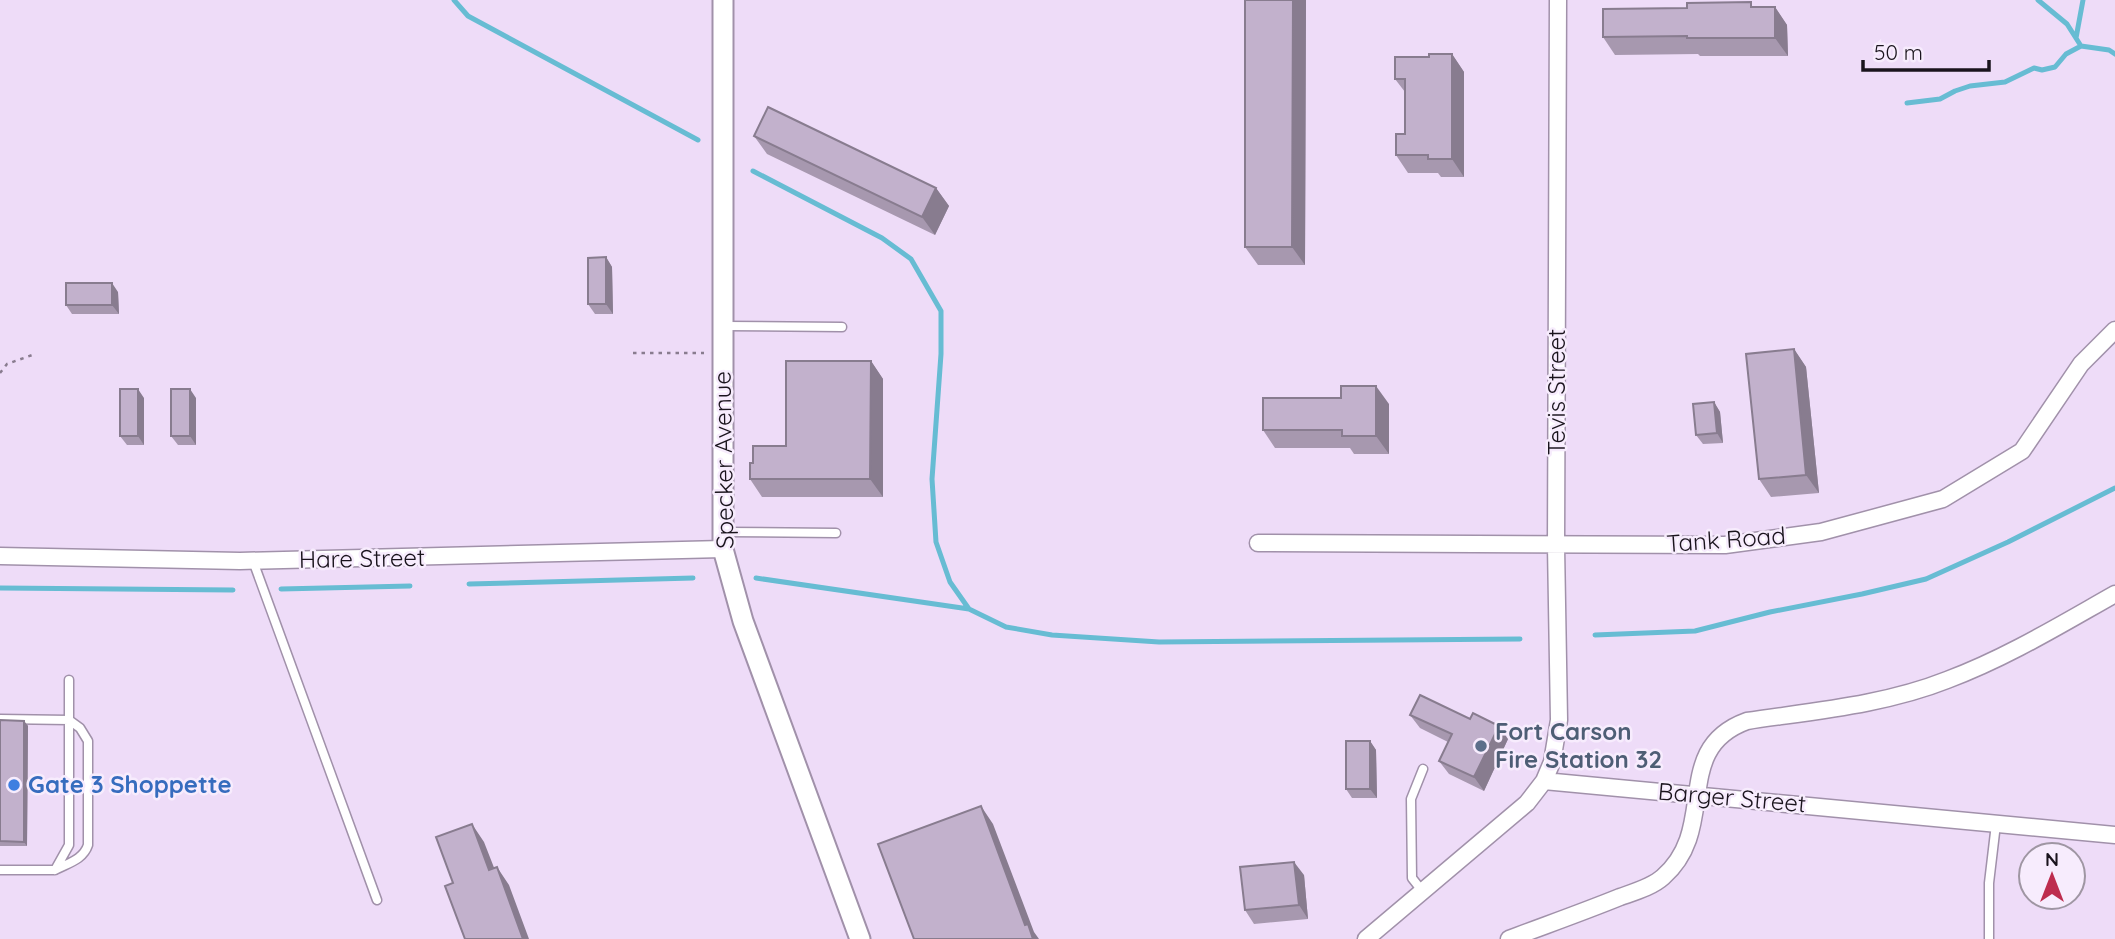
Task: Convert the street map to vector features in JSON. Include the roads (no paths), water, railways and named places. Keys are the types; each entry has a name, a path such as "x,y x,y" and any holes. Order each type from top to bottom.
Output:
{"street":[{"name":"Specker Avenue","path":"723,0 723,541 743,621 860,939"},
{"name":"Tevis Street","path":"1544,781 1552,762 1559,720 1556,545 1558,0"},
{"name":"Tank Road","path":"1258,543 1725,545 1821,532 1943,499 2022,452 2081,364 2115,330"},
{"name":"Hare Street","path":"0,556 253,561 723,541"},
{"path":"1510,939 1602,905 1662,878 1676,863 1693,829 1702,765 1708,749 1729,728 1747,721 1913,692 1946,681 2004,656 2115,594"},
{"name":"Barger Street","path":"1544,781 2115,835"},
{"path":"1366,939 1527,803 1544,781"}],"lane":[{"path":"722,326 842,327"},
{"path":"723,541 836,533"},
{"path":"253,561 377,900"},
{"path":"55,870 69,845 69,680"},
{"path":"0,719 69,720 80,728 88,741 88,845 84,854 55,870 0,870"},
{"path":"1423,769 1411,799 1412,878 1423,892"},
{"path":"1989,939 1989,883 1996,824"}],"waterway":[{"path":"454,0 468,16 698,140"},
{"path":"2038,0 2067,24 2081,46 2109,50 2115,54"},
{"path":"2076,38 2083,0"},
{"path":"1907,103 1940,99 1970,86 2005,82 2034,68 2042,70 2055,67 2066,54 2081,46"},
{"path":"753,171 882,238 911,259 941,311 941,354 932,479 936,542 950,582 969,609 1006,627 1052,635 1159,642 1520,639"},
{"path":"1595,635 1695,631 1926,579 2008,542 2115,488"},
{"path":"469,584 693,578"},
{"path":"756,578 969,609"},
{"path":"281,589 410,586"},
{"path":"0,588 233,590"}],"place":[{"name":"Fort Carson Fire Station 32","path":"1481,746"},
{"name":"Gate 3 Shoppette","path":"14,785"}]}
